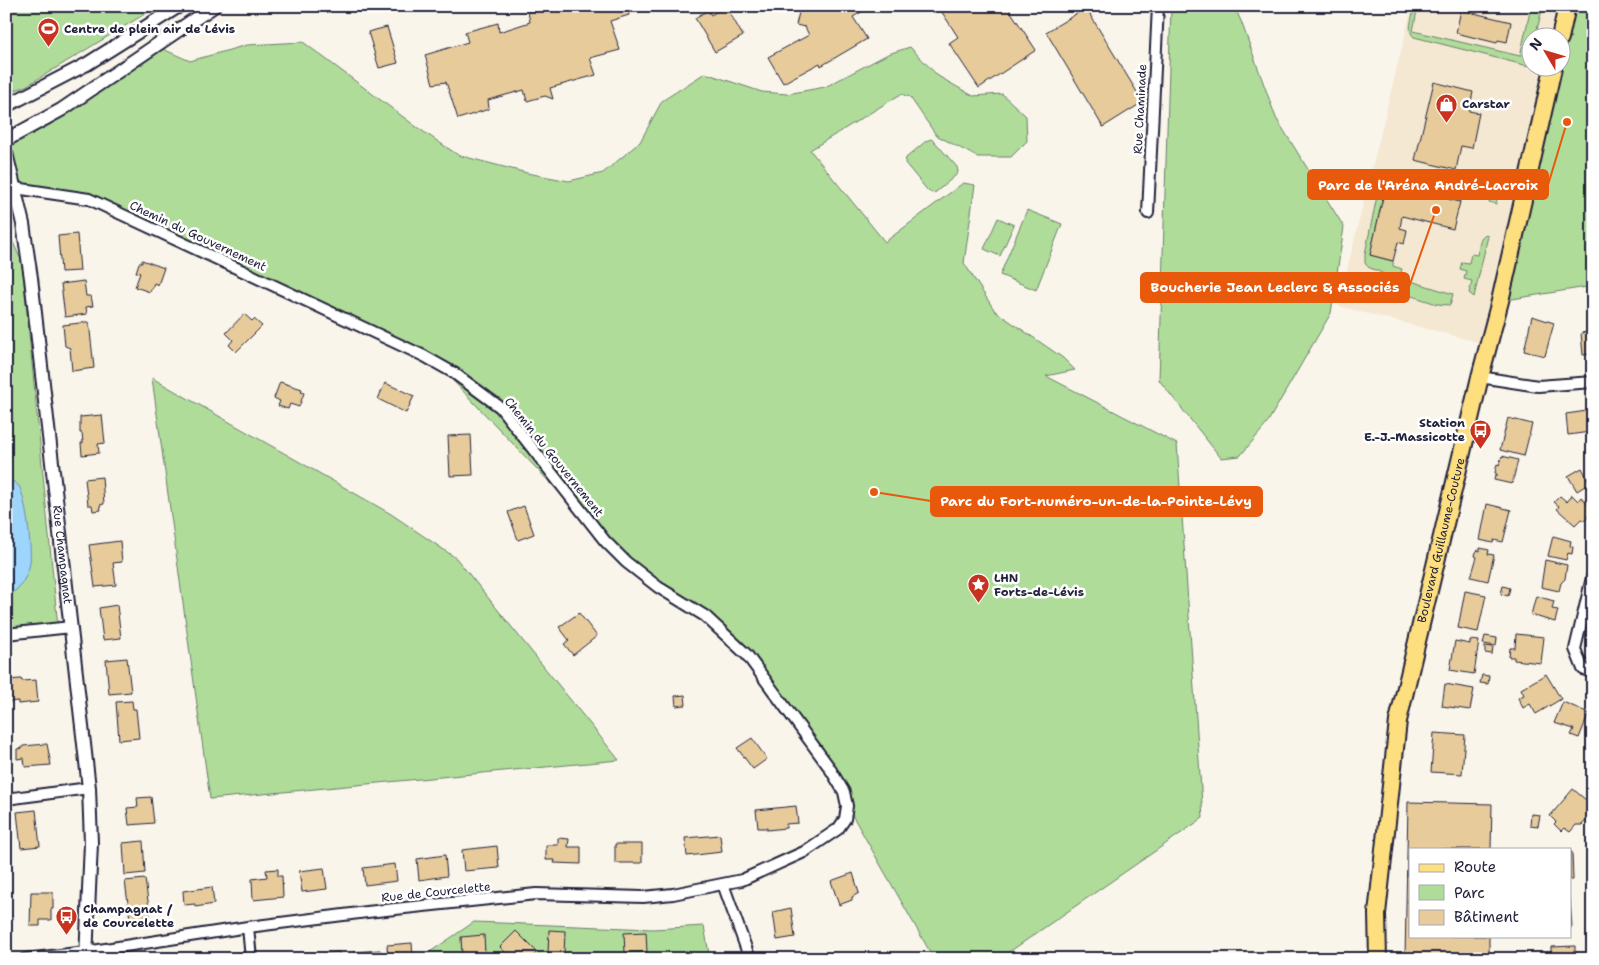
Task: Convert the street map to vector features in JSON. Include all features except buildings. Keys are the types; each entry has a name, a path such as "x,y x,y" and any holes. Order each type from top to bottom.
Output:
{"main road":[{"path":"1562,28 1567,6"},
{"name":"Boulevard Guillaume-Couture","path":"1378,959 1376,914 1398,721 1480,376 1500,301 1551,78"}],"street":[{"path":"6,106 87,64 179,6"},
{"path":"6,140 61,110 214,6"},
{"name":"Rue Chaminade","path":"1148,213 1158,6"},
{"name":"Rue Champagnat","path":"6,153 23,224 31,278 89,788 91,843 86,955"},
{"name":"Chemin du Gouvernement","path":"15,188 89,198 424,356 454,373 500,407 605,541 626,562 658,588 704,616 747,655 829,767 844,792 847,806 845,819 838,829"},
{"path":"1480,376 1538,386 1593,382"},
{"path":"1593,573 1575,649 1583,669 1593,674"},
{"path":"6,634 71,627"},
{"path":"6,799 89,788"},
{"name":"Rue de Courcelette","path":"24,959 86,955 248,927 536,894 643,897 673,894 742,880 804,852 838,829"},
{"path":"723,884 750,959"},
{"path":"248,927 251,959"}],"shaded area":[{"path":"1412,6 1567,6 1562,28 1522,28 1522,78 1551,78 1489,345 1338,306"}],"green space":[{"name":"Centre de plein air de Lévis","path":"6,6 158,6 28,85 6,94"},
{"path":"1171,6 1234,6 1276,118 1344,227 1331,313 1266,425 1240,456 1221,458 1159,380"},
{"path":"1415,6 1418,6 1413,31 1520,56 1522,47 1522,64 1414,37 1410,31"},
{"path":"1539,6 1542,10 1537,28 1526,28 1531,7"},
{"path":"1567,6 1593,6 1593,286 1500,301 1551,78 1572,78 1572,28 1564,28"},
{"path":"303,42 418,128 458,155 527,173 569,181 603,173 640,142 662,101 705,73 762,92 787,94 825,87 888,54 910,47 938,76 973,96 1002,94 1026,116 1027,141 1011,157 977,157 936,135 910,97 901,94 810,150 885,242 963,183 975,185 964,263 995,311 1063,358 1075,370 1046,376 1177,444 1203,818 999,959 934,959 847,806 844,792 729,637 658,587 576,510 440,367 92,203 15,188 6,153 6,140 156,46 190,61 247,45"},
{"path":"931,139 957,167 958,172 936,192 932,193 928,191 905,163 906,158"},
{"path":"1378,175 1462,196 1460,202 1428,192 1427,195 1376,183"},
{"path":"1502,177 1496,204 1489,202 1494,178"},
{"path":"1377,196 1383,197 1370,255 1393,261 1393,266 1402,269 1401,278 1453,294 1450,305 1437,304 1380,286 1382,273 1368,267 1365,263 1365,254"},
{"path":"1027,210 1062,224 1036,290 1000,275"},
{"path":"998,218 1014,225 1000,256 984,249"},
{"path":"6,227 22,262 58,627 6,632"},
{"path":"1484,235 1488,236 1474,297 1469,293 1472,281 1464,279 1466,271 1460,269 1462,262 1469,263 1471,254 1477,255 1481,238"},
{"path":"152,378 391,514 456,558 619,760 210,799"},
{"path":"474,922 653,929 704,926 710,959 424,959 424,956"}],"water":[{"path":"6,477 19,486 22,492 28,524 30,563 22,583 15,591 6,596"}],"place":[{"name":"Centre de plein air de Lévis","path":"48,48"},
{"name":"Parc de l'Aréna André-Lacroix","path":"1567,122"},
{"name":"Carstar","path":"1446,123"},
{"name":"Boucherie Jean Leclerc & Associés","path":"1436,210"},
{"name":"Station E.-J.-Massicotte","path":"1481,449"},
{"name":"Parc du Fort-numéro-un-de-la-Pointe-Lévy","path":"874,492"},
{"name":"LHN Forts-de-Lévis","path":"978,604"},
{"name":"Champagnat / de Courcelette","path":"67,935"}]}
